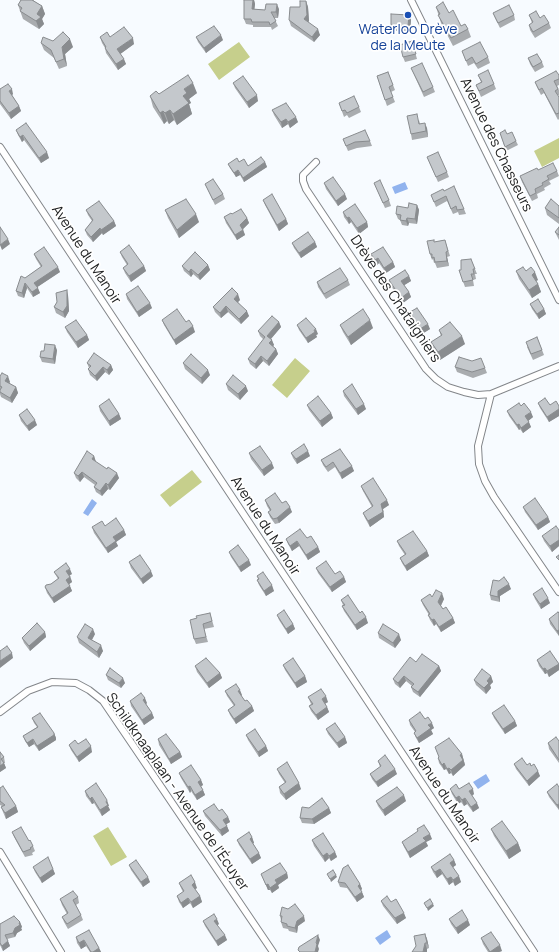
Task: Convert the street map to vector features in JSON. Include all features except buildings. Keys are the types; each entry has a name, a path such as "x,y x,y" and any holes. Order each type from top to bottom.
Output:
{"street":[{"name":"Avenue des Chasseurs","path":"411,0 559,300"},
{"name":"Avenue du Manoir","path":"0,147 534,952"},
{"name":"Drève des Chataigniers","path":"316,162 303,175 303,181 306,189 426,369 436,379 448,387 478,395 491,394 559,366"},
{"path":"491,394 478,446 479,464 485,481 494,497 559,592"},
{"name":"Schildknaaplaan - Avenue de l'Écuyer","path":"0,712 28,691 52,682 76,683 89,690 102,701 272,952"},
{"path":"0,852 61,952"}],"green space":[{"path":"239,42 250,57 219,80 208,64"},
{"path":"559,138 559,158 542,167 534,151"},
{"path":"295,358 310,371 287,398 272,385"},
{"path":"192,470 202,482 170,507 160,495"},
{"path":"108,827 127,857 111,866 93,836"}],"water":[{"path":"405,182 408,189 395,194 392,187"},
{"path":"92,499 97,503 88,516 83,513"},
{"path":"486,774 490,781 478,789 473,782"},
{"path":"387,930 391,937 380,945 375,938"}],"place":[{"name":"Waterloo Drève de la Meute","path":"408,15"}]}
